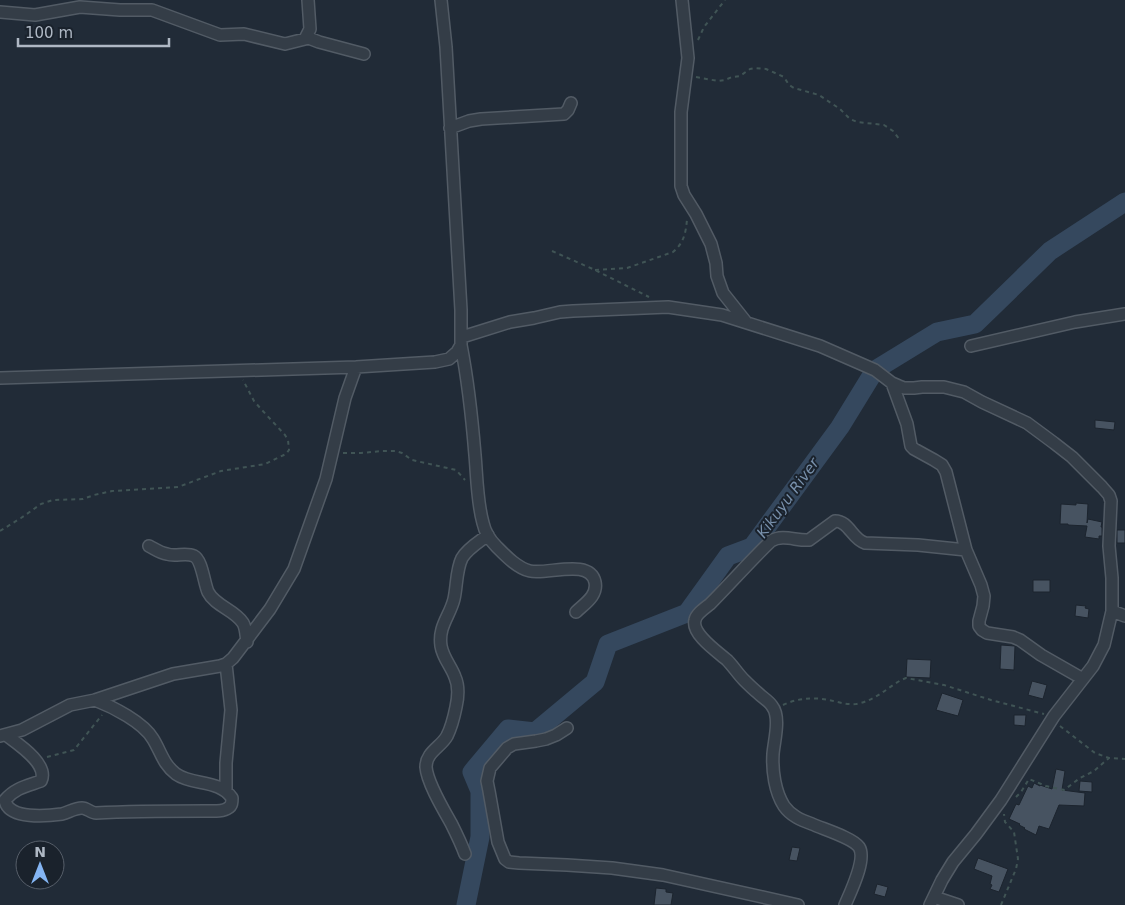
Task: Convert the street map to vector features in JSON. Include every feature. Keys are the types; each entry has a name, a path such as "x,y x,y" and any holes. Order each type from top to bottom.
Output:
{"street":[{"path":"0,12 35,16 80,7 152,10 220,35 244,34 285,44 305,39 310,29 308,0"},
{"path":"441,0 446,47 462,341 483,525 496,545 517,564 529,571 544,572 581,569 588,572 594,578 596,587 594,594 576,612"},
{"path":"682,0 688,58 681,112 680,176 682,190 711,244 717,276 723,293 746,322"},
{"path":"306,37 364,54"},
{"path":"450,128 481,119 564,114 572,103"},
{"path":"0,378 356,368 435,362 449,359 457,352 462,341 510,322 560,312 668,307 722,315 820,346 875,370 892,384 904,388 944,388 964,392 1026,423 1072,458 1102,487 1111,501 1109,546 1112,578 1112,611 1104,645 1093,666 1053,718 1002,802 953,862 932,901 958,905"},
{"path":"971,346 1075,322 1125,314"},
{"path":"3,735 22,730 70,705 95,700 166,676 220,666 233,658 247,642 270,609 294,569 318,503 333,451 343,406 356,368"},
{"path":"892,384 907,424 911,446 934,460 946,472 966,550 984,596 979,626 987,633 1020,640 1083,680"},
{"path":"845,905 855,882 861,862 861,852 856,843 839,834 798,819 785,807 776,784 774,768 773,755 776,723 774,708 743,679 728,661 708,644 698,633 694,621 770,540 781,537 810,540 830,524 837,521 842,522 860,541 865,543 918,544 966,550"},
{"path":"465,854 432,785 426,764 428,756 448,735 458,692 456,678 444,657 441,645 443,624 453,601 462,558 470,548 488,535"},
{"path":"149,546 167,555 189,555 198,559 208,591 216,601 244,625 247,642"},
{"path":"1112,611 1125,616"},
{"path":"226,664 231,710 226,763 226,791"},
{"path":"3,735 35,760 43,771 42,779 16,790 5,801 9,807 21,814 33,816 61,814 80,808 96,813 142,810 227,810 230,807 232,798 226,791 179,776 162,759 152,737 146,730 123,713 95,700"},
{"path":"567,728 546,739 514,744 507,748 490,768 487,781 488,791 498,842 505,859 509,862 567,864 663,875 798,905"}],"path":[{"path":"688,58 704,27 725,0"},
{"path":"686,75 718,81 732,76 740,76 750,69 766,69 784,76 788,84 794,88 819,95 840,109 850,119 857,122 884,125 893,131 900,140"},
{"path":"595,270 627,268 673,252 682,242 686,231 688,203"},
{"path":"552,251 652,298"},
{"path":"0,531 46,502 83,499 94,494 112,491 178,487 221,471 265,464 286,454 289,450 288,440 254,401 238,371"},
{"path":"333,451 354,454 395,451 402,453 412,460 456,470 478,488"},
{"path":"775,711 780,706 808,698 854,704 864,702 876,697 906,678 944,685 1053,718 1095,753 1109,758 1125,759"},
{"path":"35,760 74,750 111,706"},
{"path":"1001,905 1016,869 1018,859 1014,832 1005,822 1002,802 1013,800 1021,792 1029,779 1046,786 1064,790 1080,778 1094,771 1109,758"}],"building":[{"path":"1095,420 1115,422 1114,430 1095,428"},
{"path":"1076,503 1088,504 1087,523 1088,519 1102,522 1102,536 1099,536 1099,539 1085,537 1087,526 1060,524 1061,504 1076,505"},
{"path":"1117,530 1125,530 1125,543 1117,543"},
{"path":"1033,580 1050,580 1050,592 1033,592"},
{"path":"1076,605 1086,606 1085,608 1089,609 1088,618 1075,616"},
{"path":"1001,645 1015,646 1014,670 1000,669"},
{"path":"907,659 931,660 930,678 906,677"},
{"path":"1032,681 1047,685 1043,699 1028,695"},
{"path":"942,693 963,700 958,716 936,710"},
{"path":"1014,715 1026,715 1025,726 1014,725"},
{"path":"1056,769 1065,771 1062,790 1085,793 1084,806 1059,805 1049,829 1039,826 1036,835 1009,819 1016,804 1019,805 1028,786 1032,788 1034,783 1052,789"},
{"path":"1080,781 1092,782 1092,792 1079,791"},
{"path":"792,847 800,848 797,861 789,860"},
{"path":"978,858 1008,869 999,892 990,889 992,876 974,869"},
{"path":"877,884 888,887 885,897 874,894"},
{"path":"656,888 666,889 666,892 673,893 671,905 654,905"}],"waterway":[{"name":"Kikuyu River","path":"466,905 480,837 480,791 472,772 508,729 535,732 595,682 608,644 687,613 728,556 752,547 840,427 875,370 937,332 975,324 1050,251 1125,202"}]}
